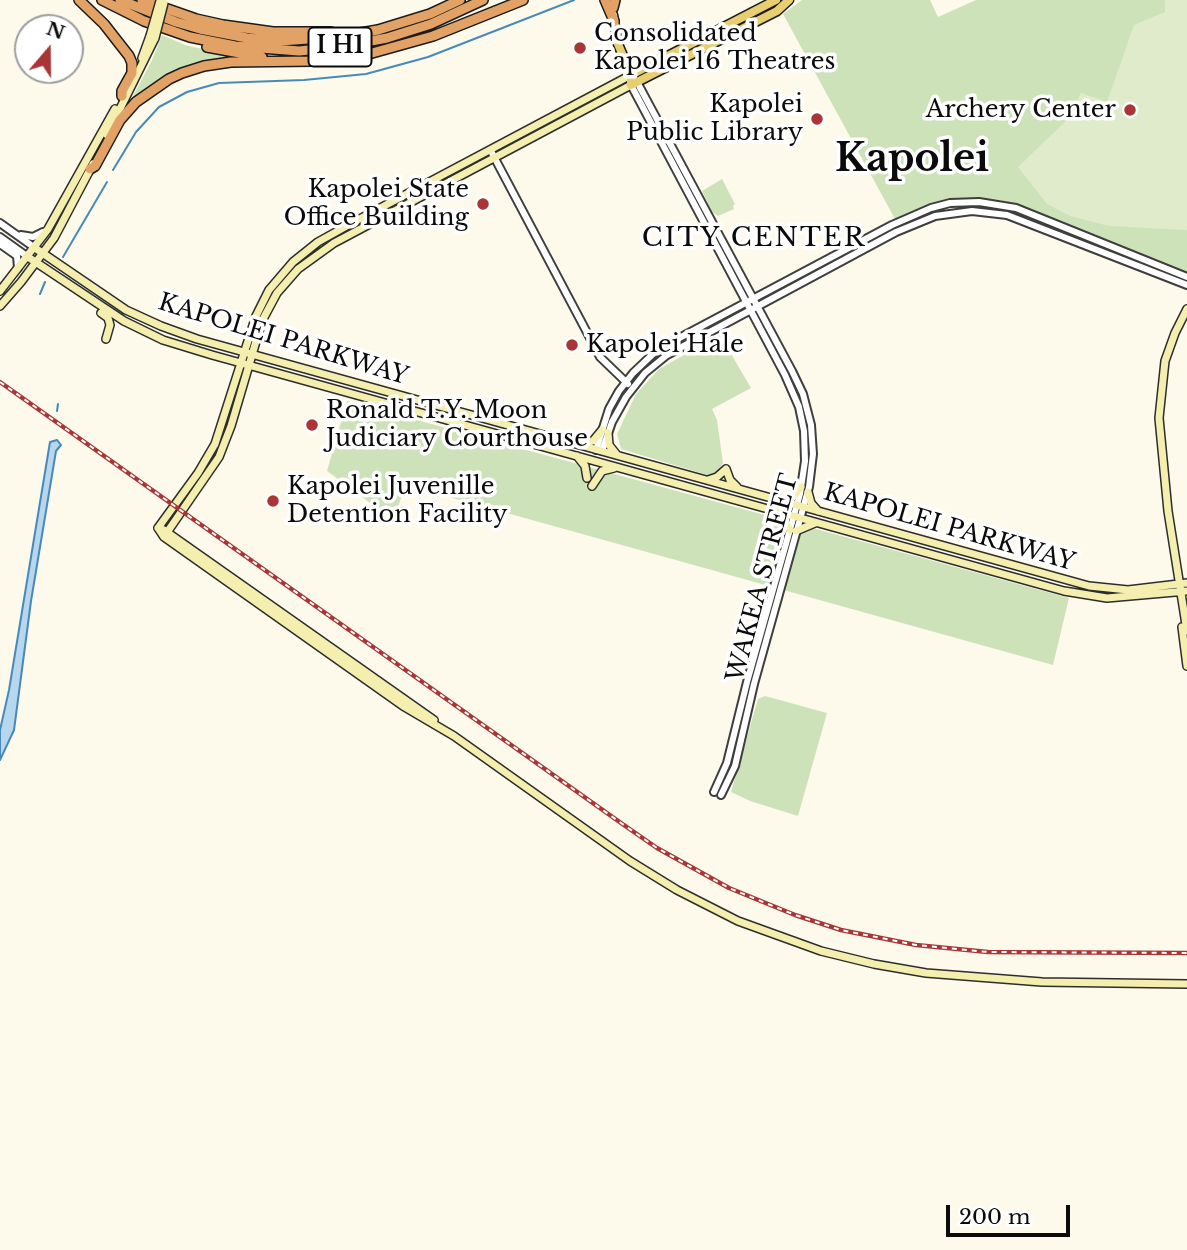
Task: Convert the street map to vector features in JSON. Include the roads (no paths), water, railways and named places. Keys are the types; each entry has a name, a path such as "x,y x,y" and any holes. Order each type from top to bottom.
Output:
{"highway":[{"path":"79,0 104,24 130,57 132,73 122,96"},
{"name":"I H1","path":"102,0 163,29 235,47 265,50 320,49 408,33 483,0"},
{"name":"I H1","path":"120,0 176,22 247,38 309,40 378,30 420,18 460,0"},
{"path":"142,0 196,19 246,29 305,34 378,30"},
{"path":"365,55 431,32 490,0"},
{"path":"90,169 95,166 120,120 141,98 169,79 193,69 217,64 313,61 365,55 433,36 523,0"},
{"path":"605,0 614,21"},
{"path":"163,29 177,37 233,53 313,61"},
{"path":"130,57 140,62"}],"main road":[{"path":"247,353 273,300 298,269 310,259 334,243 495,158 776,0"},
{"path":"168,531 214,465 256,316 269,290 286,269 307,250 352,223 490,150 777,11 789,0"},
{"path":"0,306 22,282 54,238 153,37 162,1"},
{"name":"WAKEA STREET","path":"614,3 618,44 633,80"},
{"path":"0,291 48,229 153,37"},
{"path":"54,238 52,248 57,264"},
{"name":"KAPOLEI PARKWAY","path":"35,248 117,305 197,339 1089,586 1128,590 1182,589"},
{"name":"KAPOLEI PARKWAY","path":"28,257 112,315 149,334 244,364 1078,594 1123,598 1182,589"},
{"path":"22,282 34,274 54,275"},
{"path":"72,288 78,298 108,318 110,327 106,339"},
{"path":"1187,309 1165,361 1159,418 1161,456 1187,631"},
{"path":"416,412 419,401"},
{"path":"579,445 593,441 605,432 609,445 617,456"},
{"path":"158,528 224,435"},
{"path":"596,461 599,451"},
{"path":"576,456 585,467 587,478"},
{"path":"592,486 602,471 617,467"},
{"path":"707,480 718,477 726,469 730,480 739,489"},
{"path":"719,495 722,485"},
{"path":"782,501 793,498 804,490 818,511"},
{"path":"776,512 784,518 793,532 817,523"},
{"path":"158,528 168,531 661,881 738,921 800,945 874,964 940,975 1042,982 1187,984"},
{"path":"158,528 164,537 403,706 454,736"},
{"path":"1176,565 1187,576"},
{"path":"1182,589 1187,666"},
{"path":"1185,620 1187,599"}],"street":[{"name":"WAKEA STREET","path":"633,80 765,319 795,378 809,414 813,454 781,589 754,684 735,766 718,793 773,587 793,532"},
{"name":"WAKEA STREET","path":"633,80 799,407 805,450 804,490"},
{"path":"490,150 600,356 633,387"},
{"path":"599,451 609,409 639,366 661,348 922,211 970,202 998,204 1026,211 1187,277"},
{"path":"605,432 633,387 667,355 915,223 945,213 995,212 1017,218 1187,285"},
{"name":"KAPOLEI PARKWAY","path":"0,223 35,248"},
{"path":"12,231 33,237 48,229"},
{"name":"KAPOLEI PARKWAY","path":"0,237 28,257"},
{"path":"0,244 16,256 18,271"},
{"path":"748,287 756,291 767,291"},
{"path":"735,309 740,290"},
{"path":"765,319 769,300"},
{"path":"737,317 748,317 758,324"}],"water":[{"path":"57,440 61,445 56,451 31,601 14,730 0,760 0,730 50,442"}],"waterway":[{"path":"113,170 136,132 159,107 187,92 219,83 304,80 366,74 428,57 574,0"},
{"path":"63,257 107,182"},
{"path":"40,294 45,282"},
{"path":"57,411 58,404"}],"railway":[{"path":"0,382 657,848 729,888 795,915 841,930 916,945 988,952 1187,953"}],"place":[{"name":"Consolidated Kapolei 16 Theatres","path":"580,48"},
{"name":"Archery Center","path":"1130,110"},
{"name":"Kapolei Public Library","path":"817,119"},
{"name":"Kapolei State Office Building","path":"483,204"},
{"name":"Kapolei Hale","path":"572,345"},
{"name":"Ronald T.Y. Moon Judiciary Courthouse","path":"312,425"},
{"name":"Kapolei Juvenille Detention Facility","path":"273,501"}],"district":[{"name":"Kapolei","path":"912,160"},
{"name":"CITY CENTER","path":"754,239"}]}
